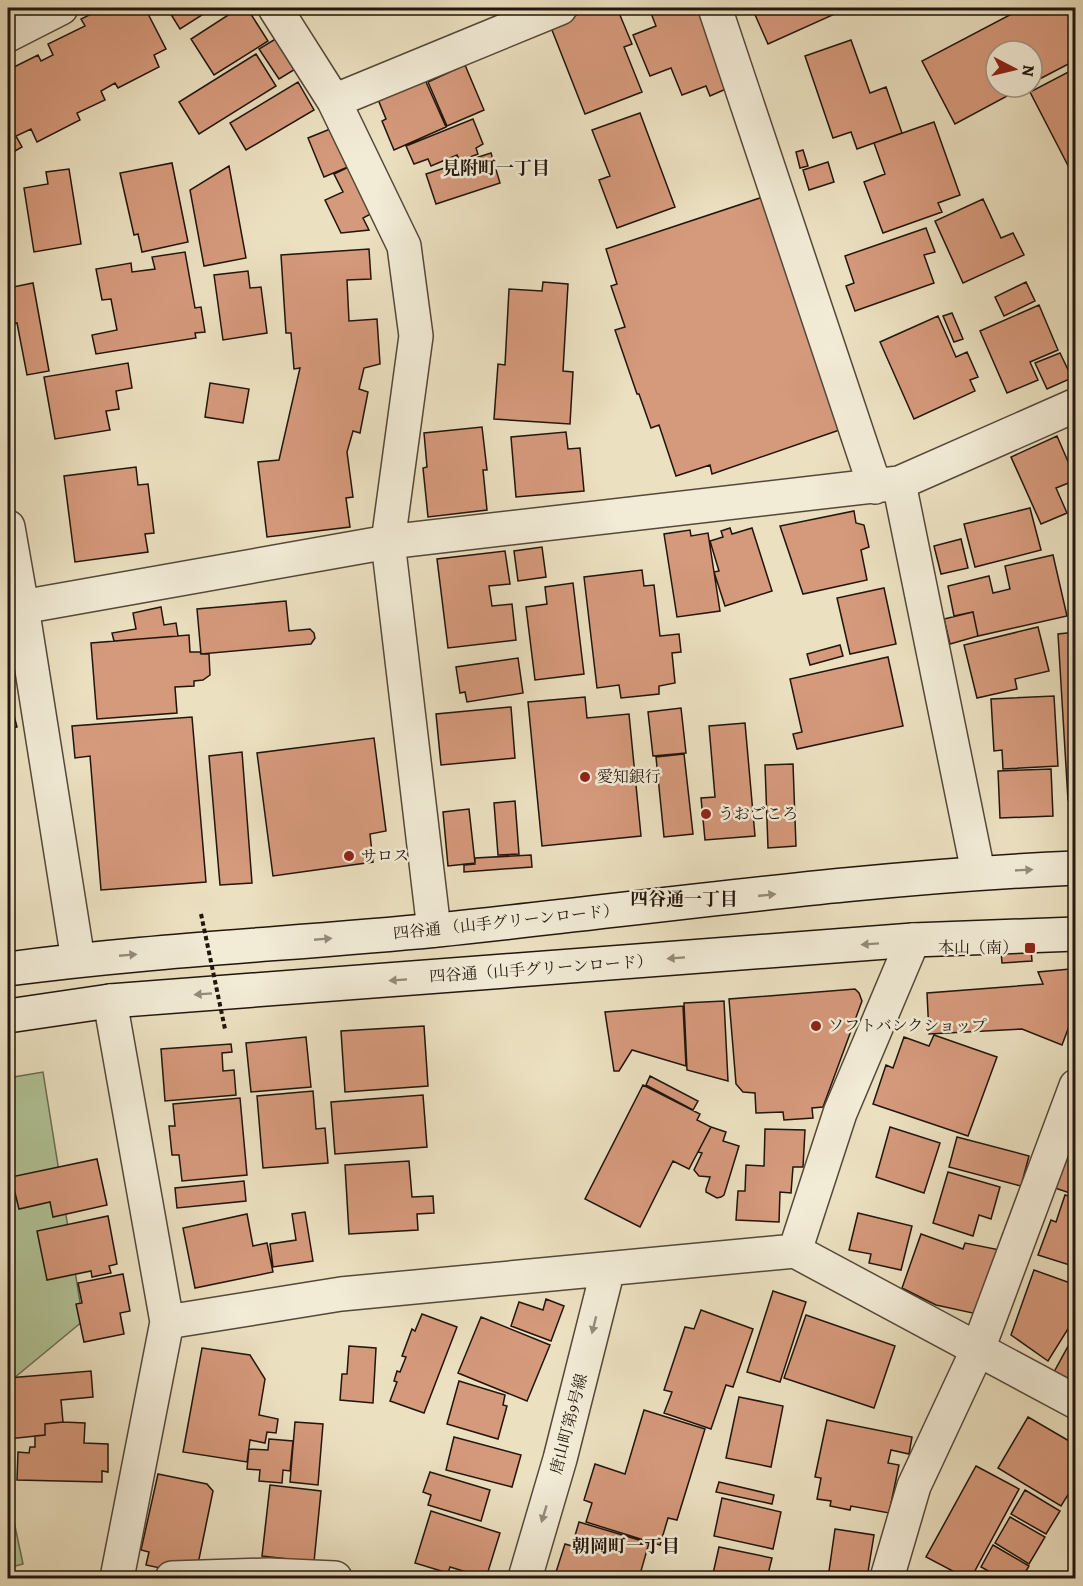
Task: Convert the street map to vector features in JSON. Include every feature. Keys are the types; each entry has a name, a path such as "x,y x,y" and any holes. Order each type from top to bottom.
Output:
{"street":[{"path":"8,35 61,8"},
{"path":"275,8 334,101 404,246 416,336 388,542 434,930"},
{"path":"334,101 560,8"},
{"path":"715,8 887,485 978,872"},
{"path":"15,608 388,542 887,485 1076,405"},
{"path":"8,527 15,608 78,960"},
{"name":"四谷通 （山手グリーンロード）","path":"8,969 78,960 434,930 978,872 1076,868"},
{"name":"四谷通（山手グリーンロード）","path":"8,1016 110,1002 913,940 1076,934"},
{"path":"795,1251 840,1113 913,940"},
{"path":"110,1002 167,1322 117,1578"},
{"path":"887,1578 914,1486 978,1349 1076,1086"},
{"path":"167,1322 341,1294 795,1251 1076,1402"},
{"name":"唐山町第9号線","path":"525,1578 560,1459 608,1269"},
{"path":"172,1578 268,1575 335,1578"}],"path":[{"path":"201,914 225,1029"}],"green space":[{"path":"43,1072 83,1321 8,1383 8,1078"},
{"path":"8,1493 23,1564 8,1568"}],"building":[{"path":"103,8 145,8 166,49 154,55 159,67 118,88 115,83 101,91 105,100 77,113 80,120 37,142 31,129 16,136 22,147 8,155 8,70 38,55 41,61 53,55 48,44 85,26 81,19"},
{"path":"167,8 213,8 180,29"},
{"path":"239,8 247,8 268,41 214,75 191,39"},
{"path":"595,8 617,8 632,44 624,47 642,92 585,114 550,25"},
{"path":"649,8 704,8 735,85 710,96 706,86 682,95 671,68 650,76 633,35 656,26"},
{"path":"752,8 834,8 837,13 768,44"},
{"path":"1023,8 1076,8 1076,60 1044,77 1044,39 984,39 984,99 1002,99 955,124 922,61"},
{"path":"277,38 297,68 279,79 259,49"},
{"path":"851,40 870,93 886,87 902,133 857,149 851,132 833,138 805,56"},
{"path":"256,54 276,86 199,134 179,102"},
{"path":"465,65 484,110 447,126 428,82"},
{"path":"1076,68 1076,181 1034,99 1044,99 1044,85"},
{"path":"422,73 446,127 394,150 382,121 386,119 377,97"},
{"path":"298,82 314,110 246,150 230,123"},
{"path":"640,113 675,207 617,228 599,180 610,176 592,130"},
{"path":"473,119 483,144 476,148 478,154 460,161 457,155 431,166 428,159 414,164 406,146"},
{"path":"934,122 960,195 938,203 942,212 883,233 864,182 885,174 874,143"},
{"path":"340,125 355,164 324,177 308,138"},
{"path":"803,150 808,166 800,168 796,152"},
{"path":"491,153 500,183 436,204 426,174"},
{"path":"828,162 834,182 809,190 803,170"},
{"path":"172,163 188,242 142,252 138,234 134,235 120,173"},
{"path":"357,163 378,210 363,218 369,230 341,233 325,200 343,192 334,174"},
{"path":"229,166 246,258 204,266 190,190"},
{"path":"69,169 81,244 34,252 24,188 48,184 46,172"},
{"path":"772,194 851,426 712,474 710,465 676,476 659,425 651,428 615,330 625,327 611,286 617,284 606,249"},
{"path":"983,199 1001,238 1013,233 1024,255 963,283 935,221"},
{"path":"926,228 935,252 924,255 934,283 855,311 846,286 854,283 845,256"},
{"path":"369,249 371,279 347,280 349,321 377,319 380,364 364,368 359,389 368,392 360,433 353,431 347,452 353,497 346,498 350,527 267,537 258,462 279,460 300,368 294,369 291,333 286,333 281,255"},
{"path":"185,252 195,308 201,307 205,332 195,333 196,338 96,354 92,335 117,330 111,299 102,300 96,269 131,263 132,272 155,269 152,257"},
{"path":"248,271 250,288 261,287 267,333 223,340 214,275"},
{"path":"543,282 568,284 563,371 573,372 570,424 494,419 498,364 505,365 509,289 542,291"},
{"path":"1026,282 1035,301 1004,316 995,297"},
{"path":"33,283 49,371 27,375 17,323 8,325 8,288"},
{"path":"1039,305 1058,350 1030,362 1038,380 1007,393 980,331"},
{"path":"952,313 963,339 954,342 943,316"},
{"path":"938,316 956,357 967,352 978,377 970,380 975,391 914,419 880,342"},
{"path":"1060,353 1072,378 1047,389 1035,363"},
{"path":"128,363 132,388 116,391 119,409 106,411 110,430 55,439 44,377"},
{"path":"210,383 249,389 243,423 205,417"},
{"path":"482,427 487,470 483,470 487,510 428,517 423,468 427,467 424,433"},
{"path":"566,432 568,449 580,448 584,491 516,497 511,437"},
{"path":"1057,436 1076,480 1056,488 1067,513 1041,524 1011,457"},
{"path":"136,467 138,485 148,484 154,533 145,534 148,552 75,562 64,476"},
{"path":"1030,508 1041,550 975,567 964,524"},
{"path":"854,511 856,523 864,525 869,547 861,550 867,580 803,594 780,526"},
{"path":"730,528 732,534 752,528 772,591 725,606 714,572 719,571 710,541 723,537 721,531"},
{"path":"690,530 691,536 708,533 720,611 677,617 664,534"},
{"path":"961,539 968,568 941,574 934,546"},
{"path":"542,547 546,577 518,581 514,551"},
{"path":"505,551 510,584 489,586 492,606 512,604 516,640 448,648 437,559"},
{"path":"1053,555 1067,616 978,636 973,612 954,616 948,586 989,576 993,593 1010,589 1005,566"},
{"path":"642,570 644,586 654,585 660,636 679,634 681,652 672,653 675,683 659,686 659,694 621,698 619,685 597,688 584,577"},
{"path":"573,583 584,674 535,680 526,607 547,604 545,587"},
{"path":"884,588 896,644 850,654 837,598"},
{"path":"286,601 289,631 310,629 315,638 311,644 201,654 197,609"},
{"path":"161,607 164,625 176,623 178,636 114,641 112,633 136,629 133,613"},
{"path":"973,612 978,636 950,644 944,619"},
{"path":"1038,627 1049,671 1015,679 1017,689 977,698 964,645"},
{"path":"1076,632 1076,800 1068,800 1058,634"},
{"path":"189,635 190,652 209,654 210,675 203,680 194,681 194,686 175,687 177,713 97,719 91,643"},
{"path":"840,645 843,656 810,665 807,654"},
{"path":"888,657 903,726 797,749 793,734 802,732 790,679"},
{"path":"518,658 523,693 467,702 465,692 460,693 456,667"},
{"path":"8,693 17,727 8,729"},
{"path":"1054,696 1058,766 1003,769 1002,750 994,751 991,699"},
{"name":"愛知銀行","path":"585,697 587,718 629,714 641,836 542,846 528,702"},
{"path":"511,707 515,758 441,765 436,714"},
{"path":"681,708 686,753 653,756 648,712"},
{"path":"192,717 206,882 101,890 90,756 75,758 72,726"},
{"path":"745,723 755,836 705,840 701,798 715,797 709,726"},
{"path":"374,738 386,831 370,834 373,862 273,876 257,753"},
{"path":"242,752 252,883 220,885 209,756"},
{"path":"684,754 693,834 664,837 656,757"},
{"path":"793,764 796,846 768,848 765,765"},
{"path":"1051,769 1053,816 1000,818 998,771"},
{"path":"515,801 519,854 498,855 494,803"},
{"path":"469,809 475,863 448,866 443,812"},
{"path":"531,855 532,867 464,872 464,865 475,864 475,858"},
{"path":"1031,949 1032,961 1002,963 1001,951"},
{"path":"1070,969 1076,977 1076,1008 1062,1045 1022,1029 929,1034 927,993 1043,984 1038,972"},
{"path":"855,989 862,1001 823,1107 812,1108 813,1118 784,1120 783,1112 756,1113 755,1093 743,1092 736,1084 729,999"},
{"path":"724,1001 728,1081 687,1070 684,1003"},
{"path":"683,1006 686,1066 632,1050 619,1071 614,1071 605,1012"},
{"path":"424,1026 428,1086 345,1092 341,1031"},
{"path":"934,1035 997,1057 968,1136 873,1104 886,1065 893,1068 904,1037 929,1046"},
{"path":"306,1037 311,1087 251,1092 246,1043"},
{"path":"231,1044 232,1052 222,1053 223,1071 234,1070 236,1095 165,1101 161,1049"},
{"path":"650,1076 698,1101 693,1110 646,1085"},
{"path":"643,1085 700,1114 697,1120 711,1127 689,1169 673,1161 640,1227 585,1199"},
{"path":"313,1091 316,1129 325,1128 328,1163 263,1168 257,1096"},
{"path":"423,1095 427,1147 335,1154 331,1102"},
{"path":"240,1098 247,1175 182,1181 179,1155 172,1155 169,1126 175,1126 173,1104"},
{"path":"711,1127 726,1132 723,1141 739,1146 724,1195 717,1198 706,1192 710,1177 699,1176 694,1170 702,1153 698,1152"},
{"path":"890,1127 940,1143 924,1193 876,1177"},
{"path":"765,1129 805,1130 803,1167 793,1167 791,1193 780,1192 779,1222 736,1220 738,1191 745,1191 746,1165 764,1166"},
{"path":"957,1137 1029,1156 1021,1186 949,1167"},
{"path":"1070,1143 1076,1145 1076,1195 1055,1188"},
{"path":"97,1159 107,1205 53,1217 50,1202 19,1209 11,1177"},
{"path":"409,1161 412,1197 433,1196 434,1213 417,1214 418,1230 349,1234 345,1165"},
{"path":"948,1172 1000,1187 991,1219 979,1215 973,1236 933,1223"},
{"path":"244,1181 246,1201 177,1208 175,1188"},
{"path":"1065,1195 1076,1198 1076,1267 1038,1255 1051,1220 1056,1222"},
{"path":"305,1212 313,1261 273,1267 270,1244 296,1240 292,1214"},
{"path":"858,1213 912,1226 901,1270 869,1263 871,1254 849,1250"},
{"path":"247,1214 253,1246 267,1243 273,1272 195,1288 183,1228"},
{"path":"108,1216 117,1264 109,1266 111,1273 92,1277 91,1271 47,1280 37,1231"},
{"path":"921,1234 963,1249 965,1243 1000,1250 977,1314 936,1305 902,1288"},
{"path":"1034,1270 1076,1285 1076,1316 1048,1361 1011,1335"},
{"path":"123,1274 130,1311 120,1313 124,1334 84,1342 76,1304 82,1303 78,1283"},
{"path":"773,1291 806,1302 780,1382 747,1372"},
{"path":"546,1299 564,1306 551,1341 511,1326 519,1302 543,1310"},
{"path":"701,1310 753,1329 733,1387 726,1385 711,1429 664,1413 672,1392 664,1390 685,1327 694,1329"},
{"path":"422,1314 457,1327 424,1413 390,1401 397,1382 394,1381 397,1371 400,1372 406,1357 402,1356 412,1329 415,1331"},
{"path":"806,1315 895,1346 874,1408 784,1378"},
{"path":"481,1317 550,1345 527,1401 458,1373"},
{"path":"1072,1339 1076,1341 1076,1385 1054,1372"},
{"path":"349,1346 376,1348 373,1403 340,1400 342,1374 347,1374"},
{"path":"202,1348 250,1355 265,1379 259,1415 278,1419 276,1433 267,1432 265,1443 250,1440 247,1462 183,1452"},
{"path":"91,1371 93,1397 61,1400 63,1422 45,1424 45,1435 8,1439 8,1378"},
{"path":"459,1381 505,1395 503,1405 507,1406 498,1439 447,1424"},
{"path":"739,1397 783,1406 771,1467 726,1458"},
{"path":"644,1410 705,1429 677,1520 668,1518 660,1545 586,1522 592,1503 584,1500 595,1464 625,1474"},
{"path":"1028,1417 1076,1445 1076,1482 1061,1506 998,1468"},
{"path":"827,1420 912,1437 909,1454 891,1450 888,1463 899,1465 889,1513 851,1506 850,1510 830,1506 831,1501 817,1499 821,1478 815,1477"},
{"path":"295,1422 323,1424 318,1485 290,1482"},
{"path":"85,1423 84,1443 108,1444 108,1472 102,1471 102,1482 17,1480 18,1452 29,1453 30,1447 35,1447 35,1436 45,1435 45,1424"},
{"path":"454,1437 521,1455 512,1487 446,1470"},
{"path":"269,1439 293,1441 290,1471 283,1470 282,1483 259,1481 260,1470 247,1469 249,1449 268,1450"},
{"path":"976,1466 1019,1489 971,1578 966,1578 926,1557"},
{"path":"430,1472 490,1490 481,1521 428,1505 431,1495 423,1492"},
{"path":"158,1474 207,1484 213,1491 198,1564 174,1571 146,1565 149,1552 141,1550"},
{"path":"719,1482 774,1495 772,1504 716,1492"},
{"path":"270,1485 321,1491 314,1562 262,1556"},
{"path":"1025,1490 1060,1511 1046,1534 1011,1514"},
{"path":"722,1498 781,1512 773,1549 714,1536"},
{"path":"431,1511 500,1533 486,1578 450,1567 448,1573 415,1563"},
{"path":"1010,1517 1045,1537 1029,1564 995,1543"},
{"path":"579,1522 649,1543 639,1578 575,1578 556,1572 565,1544 572,1546"},
{"path":"835,1529 874,1535 867,1578 828,1578"},
{"path":"993,1545 1029,1566 1022,1578 1001,1578 981,1567"},
{"path":"719,1547 772,1558 767,1578 712,1578"}],"place":[{"name":"愛知銀行","path":"585,777"},
{"name":"うおごころ","path":"706,814"},
{"name":"サロス","path":"349,856"},
{"name":"本山（南）","path":"1030,948"},
{"name":"ソフトバンクショップ","path":"816,1026"}],"district":[{"name":"見附町一丁目","path":"496,168"},
{"name":"四谷通一丁目","path":"684,899"},
{"name":"朝岡町一丁目","path":"626,1546"}]}
